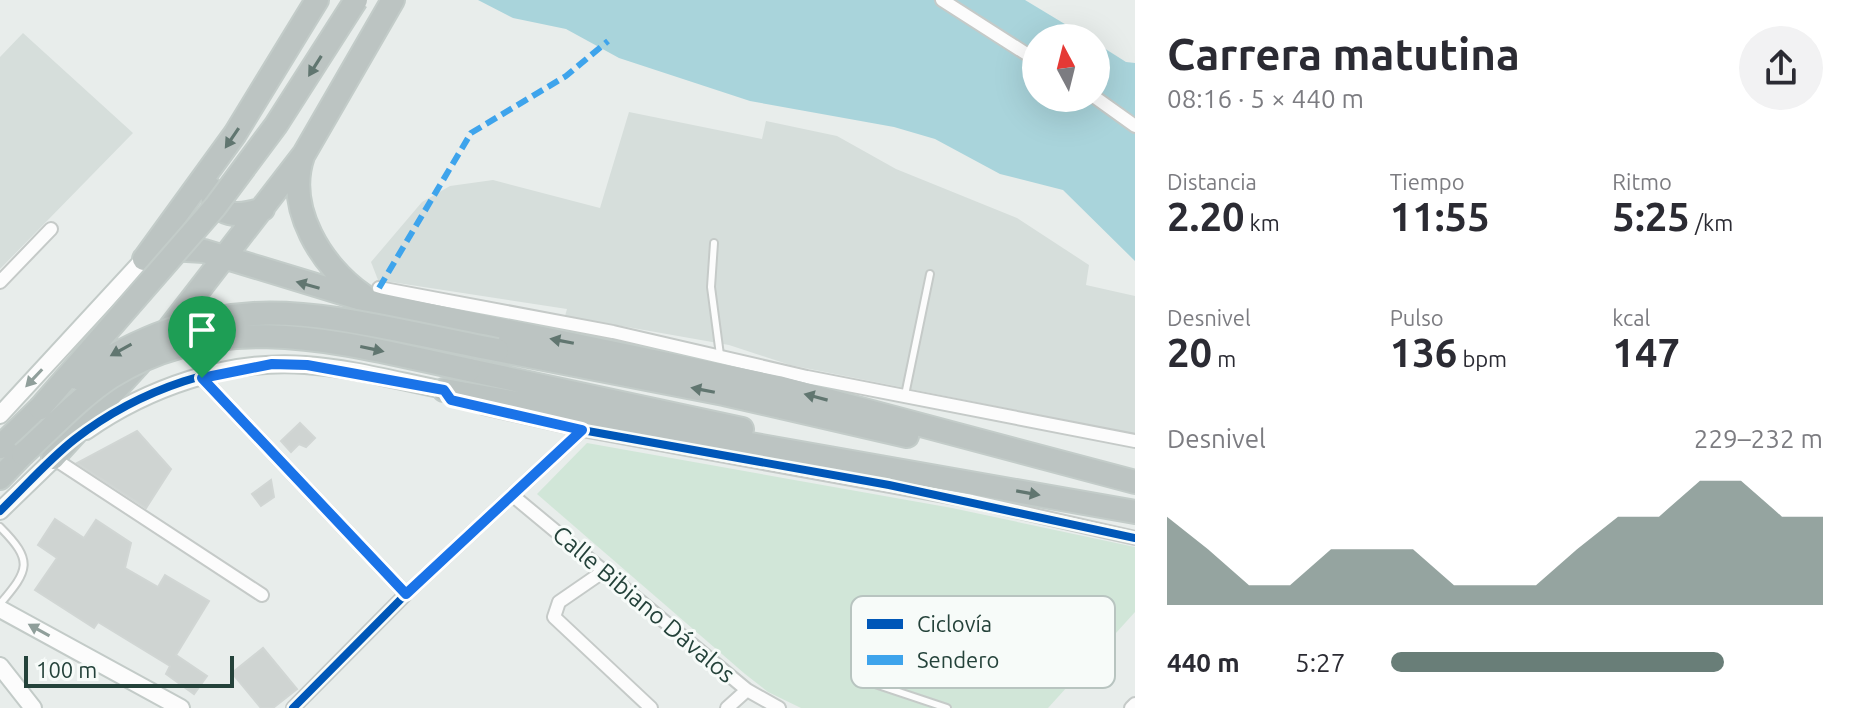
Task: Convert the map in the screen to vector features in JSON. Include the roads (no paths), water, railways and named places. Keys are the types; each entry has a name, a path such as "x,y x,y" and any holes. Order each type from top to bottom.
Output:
{"highway":[{"path":"144,259 191,198 317,0"},
{"path":"40,408 215,207 276,125 356,0"},
{"path":"53,458 157,345 304,154 393,0"},
{"path":"304,154 300,192 312,237 337,274 379,296"},
{"path":"209,171 211,198 222,211 233,216 263,209"},
{"path":"144,259 161,250 179,248 226,258 778,387 1135,482"},
{"path":"0,447 77,377 143,338 188,322 226,314 302,314 724,394 932,442 1135,482"},
{"path":"0,478 23,454 112,377 162,355 251,334 294,335 647,407 951,480"},
{"path":"444,390 1135,512"}],"street":[{"path":"942,0 982,29 1022,52"},
{"path":"1110,108 1135,126"},
{"path":"0,282 51,229"},
{"path":"0,415 144,259"},
{"path":"379,296 720,355 1135,441"},
{"path":"0,511 53,458 85,432 125,407 156,392 202,378 272,364 307,365 444,390 451,400 582,430 903,487 1135,538"},
{"path":"202,378 406,594"},
{"path":"293,708 406,594 582,430"},
{"path":"53,458 262,595"},
{"path":"0,495 22,491"},
{"name":"Calle Bibiano Dávalos","path":"512,495 747,690 779,708"},
{"path":"604,571 559,602 554,617 651,708"},
{"path":"0,606 181,708"},
{"path":"0,666 33,708"},
{"path":"727,708 747,690"}],"lane":[{"path":"714,243 711,287 720,355"},
{"path":"905,395 930,274"},
{"path":"0,527 22,550 25,562 21,580 0,606"},
{"path":"887,688 947,708"}],"water":[{"path":"478,0 1025,0 1065,24 1022,24 1022,112 1110,112 1110,52 1126,62 1135,63 1135,261 1063,190 1000,174 935,139 894,127 750,101 619,58 566,29 513,18"}]}
